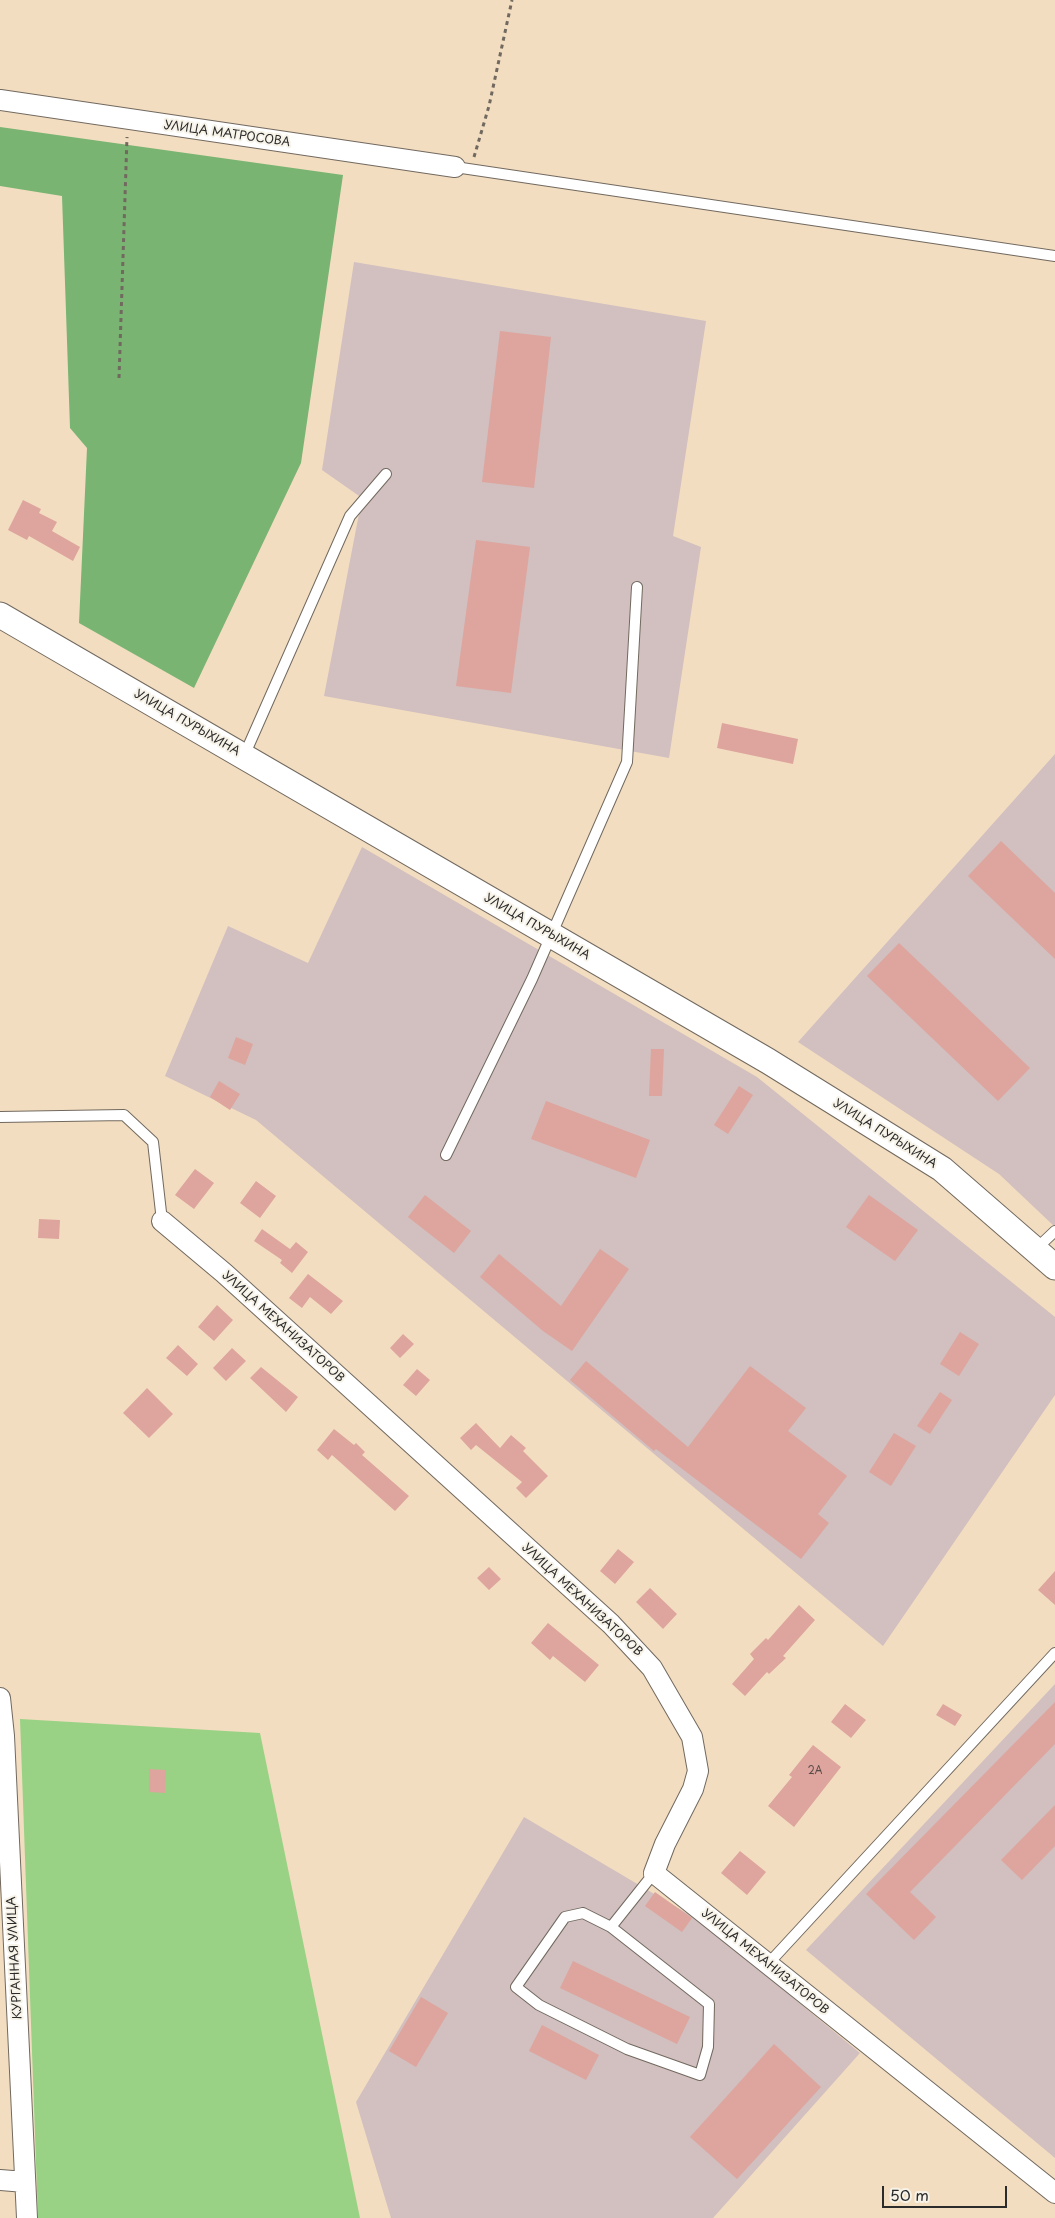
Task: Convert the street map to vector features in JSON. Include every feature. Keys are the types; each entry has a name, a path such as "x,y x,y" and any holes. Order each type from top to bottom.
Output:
{"street":[{"name":"УЛИЦА МАТРОСОВА","path":"0,100 462,168"},
{"name":"УЛИЦА ПУРЫХИНА","path":"0,615 768,1061 942,1169 1055,1267"},
{"name":"УЛИЦА МЕХАНИЗАТОРОВ","path":"162,1221 231,1280 611,1624 652,1668 692,1738 698,1771 692,1790 665,1844 654,1873 1055,2194"},
{"name":"КУРГАННАЯ УЛИЦА","path":"0,1698 27,2218"},
{"path":"0,2180 25,2182"}],"lane":[{"path":"462,168 1055,256"},
{"path":"244,756 350,516 386,474"},
{"path":"446,1155 532,979 627,762 637,587"},
{"path":"0,1117 124,1114 153,1142 162,1221"},
{"path":"1036,1249 1055,1231"},
{"path":"768,1964 1055,1653"},
{"path":"611,1927 654,1873"},
{"path":"583,1913 611,1927 709,2004 708,2047 700,2075 627,2049 539,2006 516,1987 565,1917 583,1913"}],"path":[{"path":"462,168 489,106 512,0"},
{"path":"119,378 128,119"}],"shaded area":[{"path":"354,262 706,321 673,536 701,547 669,758 324,696 362,498 322,470"},
{"path":"1055,754 1055,1227 999,1174 798,1042"},
{"path":"362,847 757,1077 1055,1317 1055,1395 883,1646 256,1120 165,1076 228,926 308,963"},
{"path":"1055,1684 1055,2158 806,1950"},
{"path":"524,1817 700,1921 860,2053 713,2218 391,2218 356,2102"}],"green space":[{"path":"0,127 343,175 301,463 194,688 79,623 87,448 70,428 62,196 0,186"},
{"path":"20,1719 260,1733 360,2218 38,2218"}],"building":[{"path":"500,331 551,337 534,488 482,482"},
{"path":"23,500 41,509 39,513 57,522 52,531 80,547 73,561 29,536 27,540 8,530"},
{"path":"476,540 530,547 511,693 456,686"},
{"path":"722,723 798,739 793,764 717,748"},
{"path":"1001,841 1055,893 1055,959 968,876"},
{"path":"899,943 1030,1068 998,1101 867,976"},
{"path":"236,1037 253,1044 245,1065 228,1058"},
{"path":"651,1049 664,1049 662,1096 649,1096"},
{"path":"219,1081 240,1094 230,1110 210,1097"},
{"path":"739,1086 753,1095 728,1134 714,1125"},
{"path":"546,1101 650,1140 636,1178 531,1139"},
{"path":"195,1169 214,1183 194,1209 175,1195"},
{"path":"256,1181 276,1196 260,1218 240,1203"},
{"path":"425,1195 471,1231 454,1253 408,1217"},
{"path":"869,1195 918,1230 895,1261 846,1227"},
{"path":"39,1219 60,1220 59,1239 38,1238"},
{"path":"262,1229 290,1249 296,1242 308,1252 292,1273 280,1263 282,1260 254,1241"},
{"path":"600,1249 629,1269 572,1351 543,1331 480,1277 499,1254 561,1306"},
{"path":"308,1274 343,1301 331,1314 310,1297 302,1308 289,1298"},
{"path":"217,1305 233,1320 214,1341 198,1327"},
{"path":"960,1332 979,1344 959,1376 940,1364"},
{"path":"403,1334 414,1344 400,1358 390,1348"},
{"path":"178,1345 198,1364 187,1376 166,1358"},
{"path":"232,1348 246,1361 226,1381 213,1368"},
{"path":"586,1361 688,1447 750,1366 806,1408 788,1431 847,1476 818,1514 829,1523 801,1559 656,1449 654,1451 570,1380"},
{"path":"261,1367 298,1397 286,1412 250,1378"},
{"path":"417,1369 430,1380 416,1396 403,1385"},
{"path":"147,1388 173,1414 149,1438 123,1413"},
{"path":"940,1392 952,1400 930,1434 917,1426"},
{"path":"476,1423 500,1448 511,1435 526,1448 523,1451 548,1476 526,1498 516,1488 522,1482 476,1445 471,1450 460,1438"},
{"path":"334,1429 354,1445 356,1443 365,1452 362,1455 409,1496 395,1511 332,1455 328,1460 317,1450"},
{"path":"894,1433 916,1446 891,1486 869,1472"},
{"path":"618,1549 634,1562 615,1584 600,1571"},
{"path":"489,1567 501,1579 489,1590 477,1578"},
{"path":"1055,1571 1055,1605 1038,1590"},
{"path":"650,1588 677,1614 663,1629 636,1602"},
{"path":"799,1605 815,1620 783,1656 786,1658 769,1674 767,1672 745,1696 732,1684 754,1659 750,1654 766,1638 768,1640"},
{"path":"548,1623 599,1665 585,1682 553,1656 550,1660 531,1643"},
{"path":"1055,1702 1055,1744 910,1892 936,1917 914,1940 866,1894"},
{"path":"845,1704 866,1720 851,1738 831,1722"},
{"path":"943,1704 962,1715 955,1726 936,1715"},
{"path":"813,1745 841,1767 794,1827 768,1806 792,1777 789,1775"},
{"path":"149,1769 166,1770 165,1793 149,1792"},
{"path":"1055,1805 1055,1846 1022,1880 1001,1860"},
{"path":"740,1851 766,1872 747,1895 721,1873"},
{"path":"655,1892 692,1918 682,1932 645,1906"},
{"path":"573,1961 690,2017 677,2044 560,1988"},
{"path":"421,1997 448,2013 416,2067 389,2051"},
{"path":"542,2025 599,2055 586,2080 529,2051"},
{"path":"774,2044 821,2087 737,2179 690,2137"}]}
